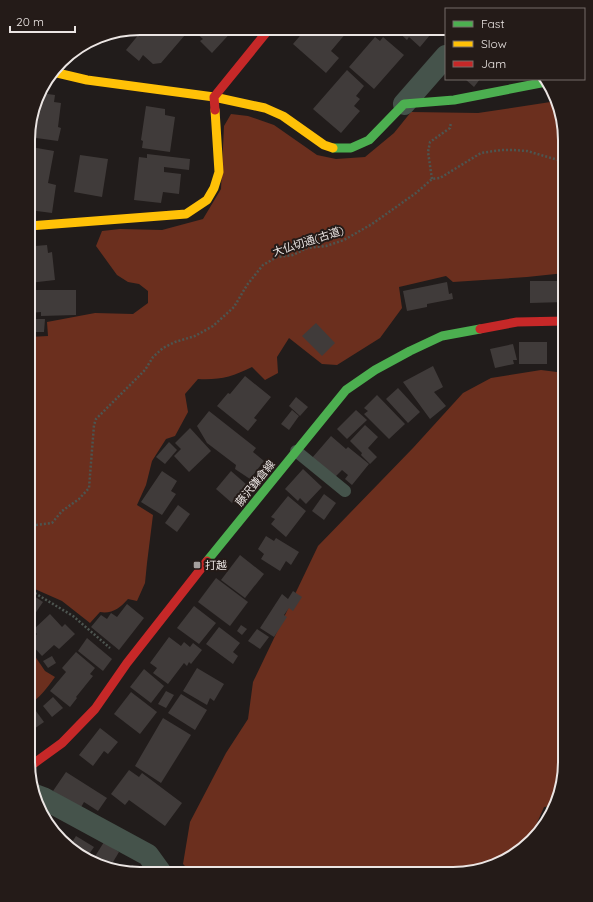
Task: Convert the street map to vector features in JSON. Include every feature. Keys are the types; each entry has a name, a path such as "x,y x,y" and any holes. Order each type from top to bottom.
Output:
{"street":[{"path":"35,226 186,214 196,209 207,200 214,188 219,172 214,97 264,35"},
{"path":"59,73 87,80 214,97 265,108 283,116 324,145 334,148 351,148 369,140 404,104 445,57"},
{"path":"404,104 454,100 541,83"},
{"name":"藤沢鎌倉線","path":"35,763 62,743 95,708 127,663 222,542 346,390 375,370 442,336 517,322 558,321"},
{"path":"42,798 148,855 157,867"}],"lane":[{"path":"296,451 345,491"}],"path":[{"path":"432,179 428,152 430,142 450,128 454,100"},
{"name":"大仏切通(古道)","path":"35,525 52,523 62,511 78,499 89,488 94,425 96,419 145,370 153,357 163,348 175,342 195,336 213,326 234,307 247,285 263,266 277,257 293,255 307,248 326,246 344,240 372,224 416,193 432,179 440,178 481,153 501,150 527,151 558,160"},
{"path":"35,593 73,616 127,663"}],"shaded area":[{"path":"551,102 556,119 558,140 558,274 453,282 446,276 399,287 402,308 380,338 337,365 322,364 289,338 277,357 278,373 265,380 252,367 226,377 198,379 185,394 188,412 175,436 166,439 152,461 146,485 137,505 153,515 145,583 137,601 128,599 116,610 100,612 90,623 62,601 35,589 35,337 48,336 47,322 95,313 133,314 148,303 148,291 139,284 128,282 117,275 96,246 102,231 120,229 162,230 203,219 221,189 224,126 231,114 248,116 274,125 317,155 336,159 365,157 394,133 411,112 478,113"},
{"path":"541,370 558,372 558,769 556,783 548,806 544,807 535,827 517,845 506,853 487,861 467,866 186,867 183,864 190,822 226,753 248,719 253,682 318,546 413,448 463,393 491,378"},
{"path":"35,656 45,671 55,677 40,696 35,700"}],"building":[{"path":"138,35 185,35 161,63 153,64 143,55 139,61 126,50"},
{"path":"198,35 229,35 212,53 200,41 203,39"},
{"path":"301,35 344,35 331,51 339,58 326,73 293,44"},
{"path":"402,35 430,35 420,47 409,37 407,40"},
{"path":"375,37 380,41 383,37 404,55 374,89 349,67"},
{"path":"347,70 364,86 356,96 360,99 354,106 360,111 341,133 313,109"},
{"path":"466,80 479,80 474,87"},
{"path":"46,94 55,95 54,102 61,103 58,127 61,128 58,141 35,138 37,119"},
{"path":"146,106 165,109 165,115 175,117 170,152 142,148 143,141 141,140"},
{"path":"35,148 54,151 48,183 56,185 52,213 35,211"},
{"path":"147,154 190,159 189,170 164,167 164,172 181,174 179,194 163,192 161,203 134,200 139,157 147,158"},
{"path":"80,155 108,159 102,197 74,192"},
{"path":"47,245 48,253 52,252 55,280 35,282 35,246"},
{"path":"530,281 558,281 558,302 530,303"},
{"path":"447,282 449,294 452,293 453,299 427,304 427,307 407,311 403,291"},
{"path":"35,290 76,290 76,315 41,316 41,312 35,312"},
{"path":"35,319 45,319 44,332 35,332"},
{"path":"316,323 335,343 322,356 302,336"},
{"path":"519,342 547,342 547,364 519,364"},
{"path":"513,344 517,360 513,360 514,364 495,368 490,349"},
{"path":"433,366 443,387 434,392 446,406 430,419 403,382"},
{"path":"245,376 271,397 254,418 257,420 248,431 217,406 228,393 230,394"},
{"path":"398,388 420,412 408,423 386,399"},
{"path":"377,395 405,424 389,439 364,414 368,411 364,408"},
{"path":"296,397 308,407 300,416 289,406"},
{"path":"292,410 299,416 289,430 281,424"},
{"path":"356,410 367,420 347,439 337,429"},
{"path":"209,411 256,448 253,452 264,461 250,479 235,469 236,465 207,443 197,426"},
{"path":"365,425 378,437 368,448 377,457 370,464 350,441"},
{"path":"190,428 211,451 189,472 174,456 181,449 175,443"},
{"path":"331,436 346,449 348,447 369,464 352,485 345,479 348,475 342,470 335,477 312,458"},
{"path":"169,442 177,450 165,464 156,457"},
{"path":"303,469 322,487 306,504 300,498 298,501 285,489"},
{"path":"162,471 177,481 171,491 176,494 162,515 141,502"},
{"path":"231,471 247,485 232,503 216,489"},
{"path":"324,494 336,503 324,520 312,511"},
{"path":"288,496 306,511 286,537 271,524 275,519 271,517"},
{"path":"178,505 190,514 177,532 165,523"},
{"path":"266,536 274,541 276,538 299,552 291,565 286,561 280,571 261,559 264,554 258,549"},
{"path":"240,555 264,574 245,598 221,580"},
{"path":"216,578 248,602 230,626 198,602"},
{"path":"293,591 302,597 293,611 289,608 284,615 287,617 274,637 260,628 282,594 288,599"},
{"path":"35,597 43,602 35,614"},
{"path":"127,604 144,618 119,650 91,627 101,615 107,619 111,613 117,617"},
{"path":"194,606 216,623 199,644 177,628"},
{"path":"50,614 62,627 65,624 75,634 59,649 54,645 42,656 35,648 35,636 37,634 35,632 35,628"},
{"path":"241,625 247,629 242,635 237,631"},
{"path":"219,627 240,643 233,652 238,656 233,664 206,644"},
{"path":"257,629 269,637 260,649 248,641"},
{"path":"169,637 181,646 184,642 190,647 193,643 202,650 191,664 189,662 187,666 184,663 168,684 153,673 157,668 150,663"},
{"path":"87,638 112,659 103,671 78,651"},
{"path":"76,652 95,668 90,674 93,676 70,707 50,691 66,672 62,668"},
{"path":"52,656 56,663 48,668 43,661"},
{"path":"197,668 224,684 214,701 210,698 207,705 183,691"},
{"path":"144,669 164,686 151,703 130,687"},
{"path":"166,691 174,695 166,708 158,704"},
{"path":"131,692 157,712 140,734 114,714"},
{"path":"181,694 207,710 195,730 168,713"},
{"path":"53,697 63,708 52,717 43,706"},
{"path":"35,710 44,722 35,728"},
{"path":"163,718 191,735 161,783 135,766"},
{"path":"100,728 118,742 108,754 104,751 93,766 79,755"},
{"path":"129,770 139,777 142,773 182,803 165,826 129,800 125,805 111,794"},
{"path":"66,772 107,798 98,811 84,802 80,809 53,791"},
{"path":"76,836 94,847 89,854 72,842"},
{"path":"104,842 119,852 112,863 95,857"}],"traffic: fast":[{"path":"333,148 351,148 369,140 404,104 454,100 541,83"},
{"path":"207,561 346,390 375,370 442,336 480,329"}],"traffic: slow":[{"path":"59,73 87,80 214,97 265,108 283,116 324,145 333,148"},
{"path":"35,226 186,214 207,200 214,188 219,172 215,110"}],"traffic: jam":[{"path":"215,110 214,97 264,35"},
{"path":"480,329 517,322 558,321"},
{"path":"35,763 62,743 95,709 127,663 207,561"}],"place":[{"name":"打越","path":"197,565"}]}
